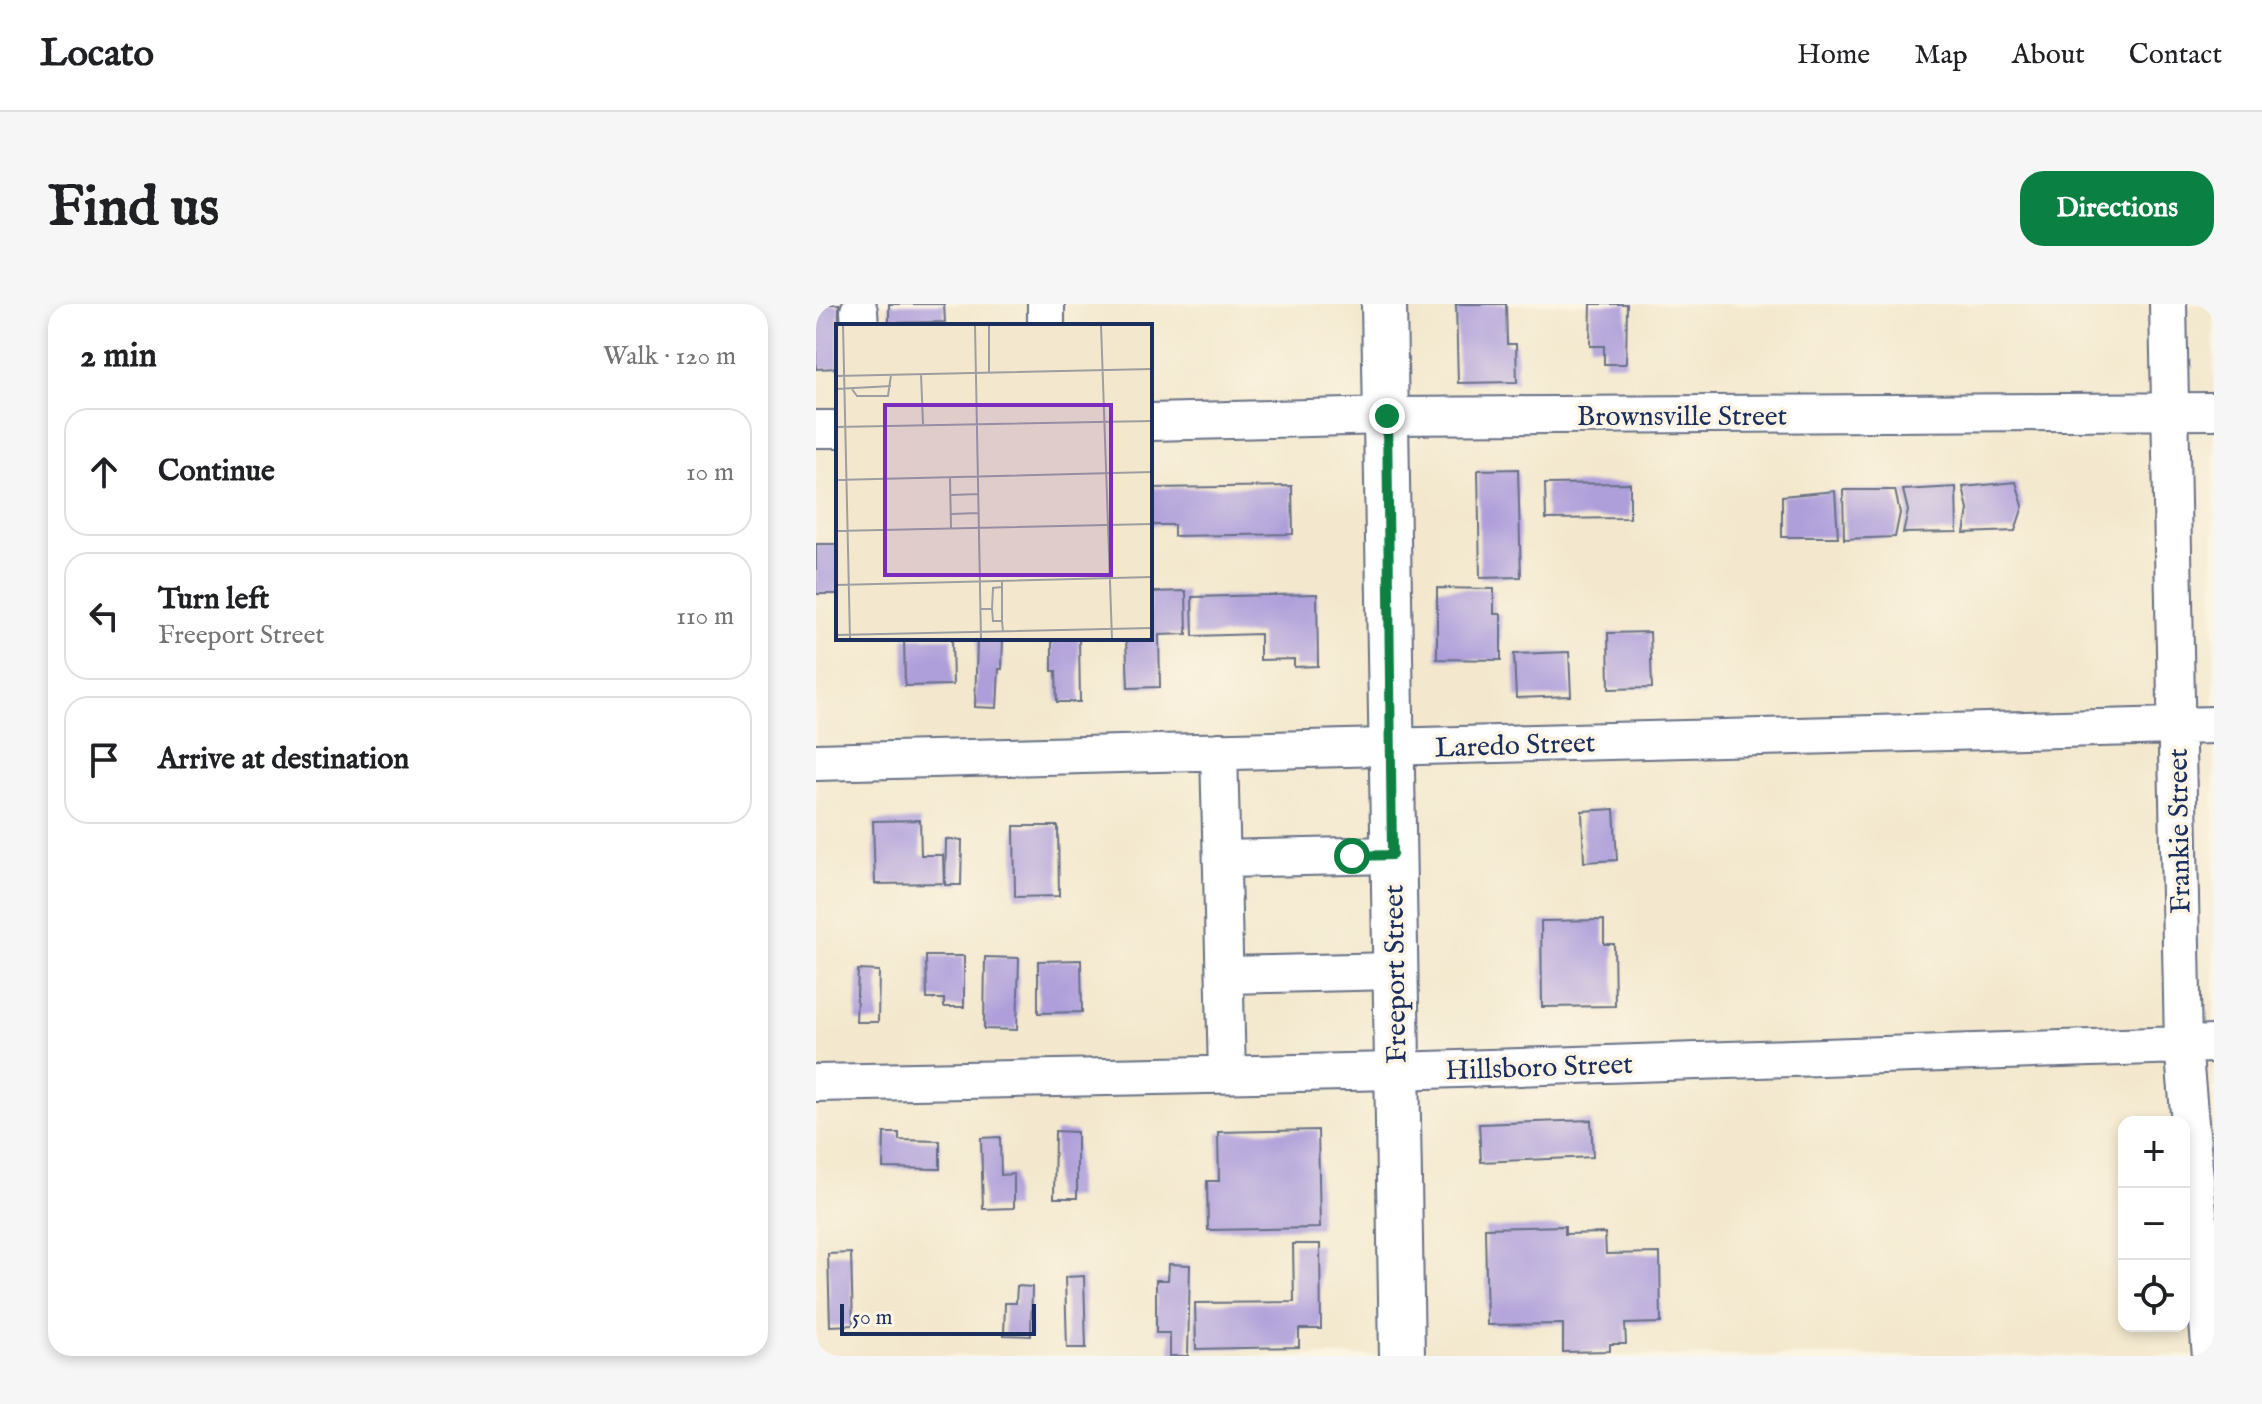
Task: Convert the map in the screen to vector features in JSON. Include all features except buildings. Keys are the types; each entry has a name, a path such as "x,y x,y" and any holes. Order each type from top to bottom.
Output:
{"main road":[{"name":"Freeport Street","path":"1384,304 1402,1356"}],"street":[{"name":"Frankie Street","path":"2168,304 2175,726 2198,1045 2211,1356"},
{"name":"Brownsville Street","path":"1152,422 1387,416 2214,411"},
{"name":"Laredo Street","path":"816,762 2214,725"},
{"path":"1219,751 1227,1074"},
{"path":"1223,859 1392,855"},
{"path":"1226,975 1394,971"},
{"name":"Hillsboro Street","path":"816,1083 1396,1071 2198,1045"}],"route":[{"path":"1352,856 1392,855 1387,416"}]}
